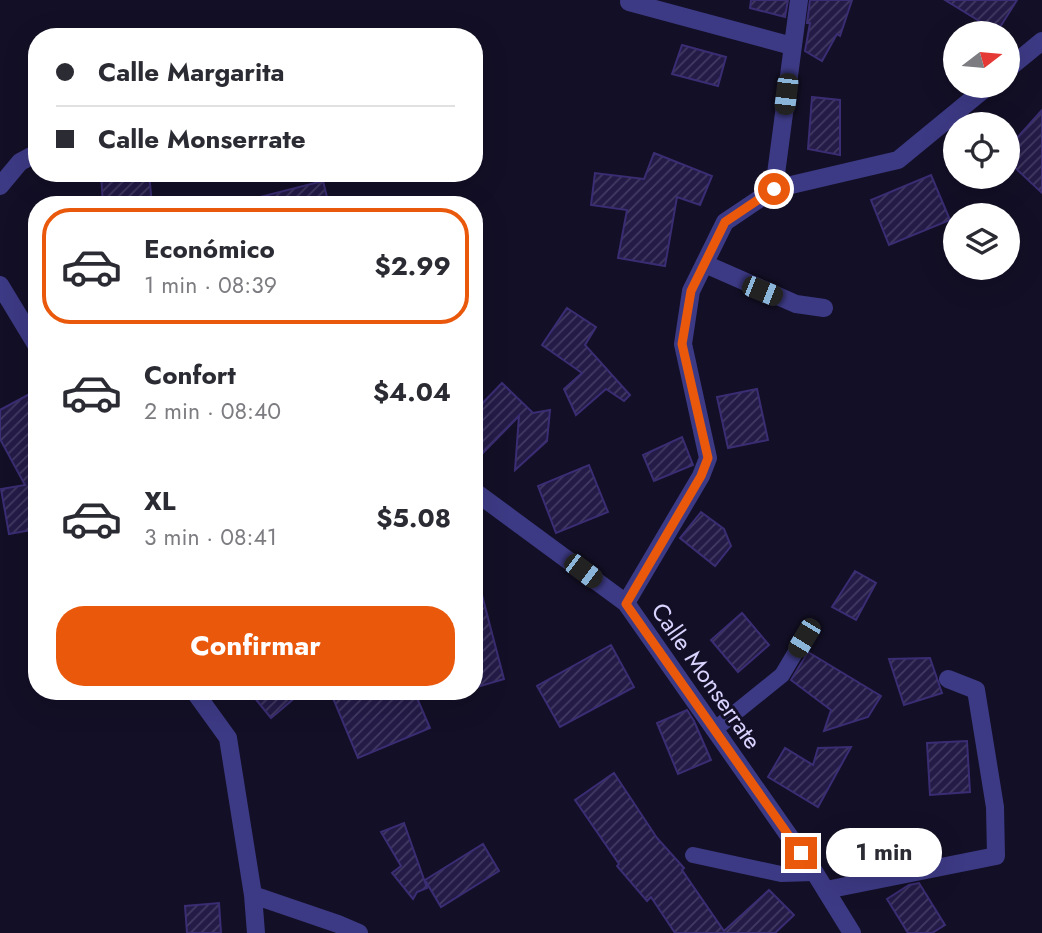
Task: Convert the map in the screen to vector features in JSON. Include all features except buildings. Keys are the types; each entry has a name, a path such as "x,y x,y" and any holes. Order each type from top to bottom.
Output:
{"street":[{"path":"774,189 799,0"},
{"path":"629,2 792,46"},
{"path":"1020,59 1042,41"},
{"path":"626,604 701,476 708,458 682,344 691,291 725,222 774,189 898,160 973,98"},
{"path":"0,186 20,162 28,158"},
{"path":"705,264 796,304 824,308"},
{"path":"0,285 28,331"},
{"name":"Calle Monserrate","path":"483,498 626,604 815,873 852,933"},
{"path":"826,890 996,856 995,807 976,690 948,679"},
{"path":"201,700 228,738 254,895 256,933"},
{"path":"254,895 338,923 359,933"}],"lane":[{"path":"714,730 782,675 804,638"},
{"path":"693,855 781,874 815,873"}],"route":[{"path":"774,189 725,222 691,291 682,344 708,458 701,476 626,604 801,853"}]}
